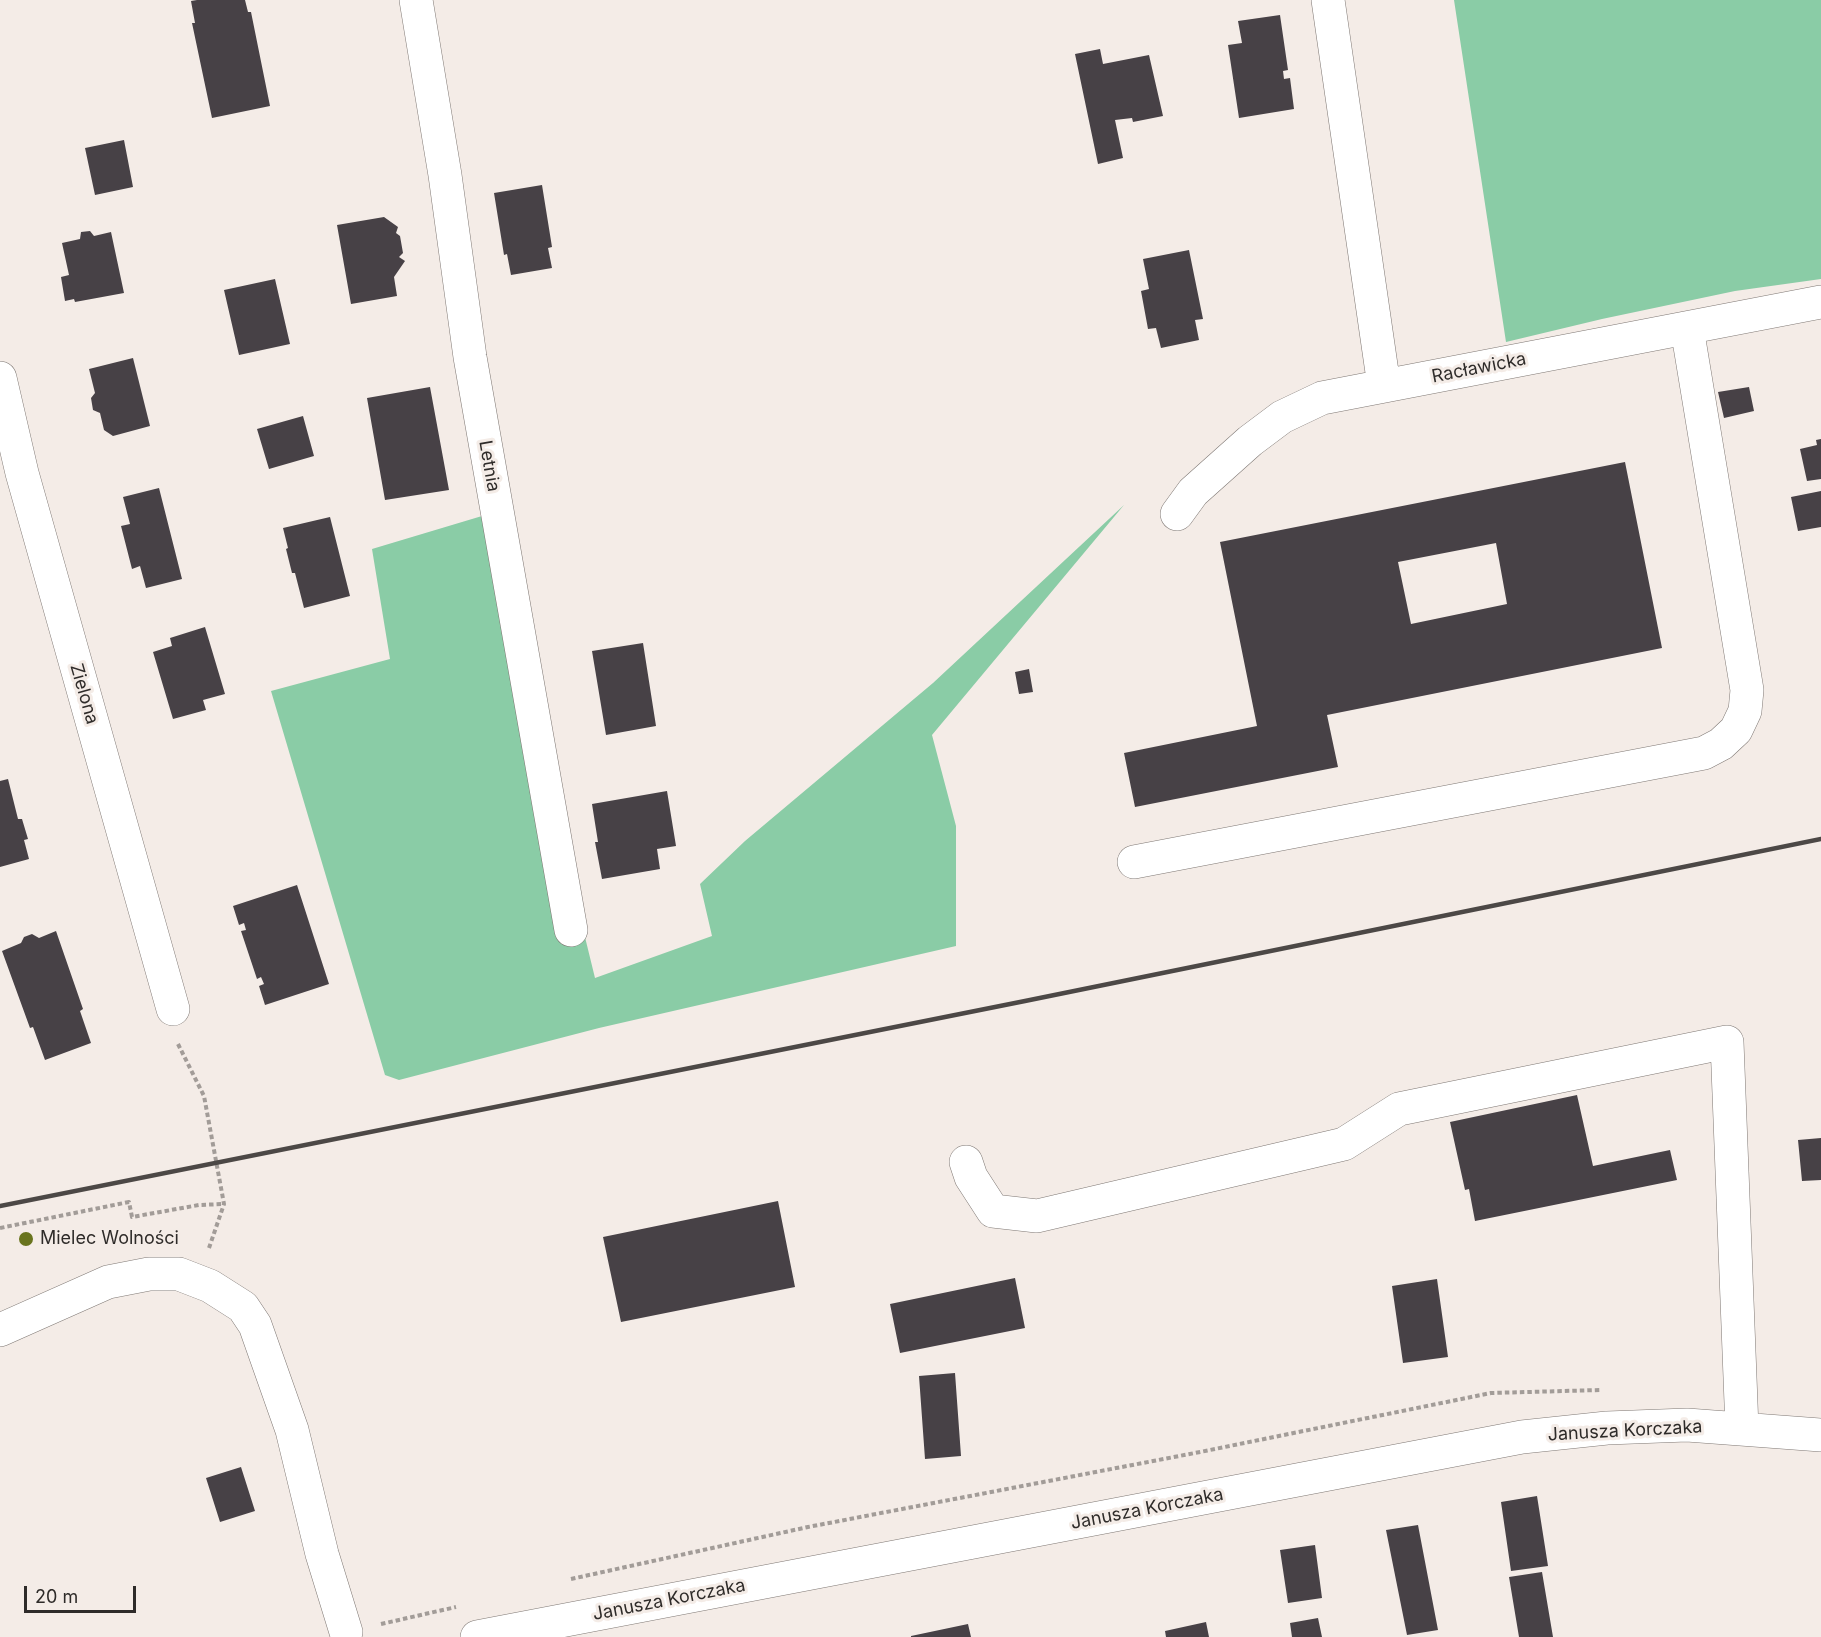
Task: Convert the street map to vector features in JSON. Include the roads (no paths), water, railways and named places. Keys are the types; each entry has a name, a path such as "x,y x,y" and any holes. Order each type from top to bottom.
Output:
{"street":[{"name":"Letnia","path":"416,0 472,369 571,930"},
{"path":"1328,0 1384,386"},
{"name":"Racławicka","path":"1177,514 1193,492 1250,441 1282,417 1322,398 1821,302"},
{"path":"1134,862 1704,753 1721,744 1736,730 1745,711 1747,690 1687,328"},
{"name":"Zielona","path":"0,378 22,473 173,1008"},
{"path":"966,1162 971,1177 993,1211 1037,1216 1344,1144 1399,1109 1727,1042 1742,1429"},
{"path":"0,1330 108,1282 149,1274 179,1274 210,1286 243,1308 255,1325 292,1430 322,1554 346,1632"},
{"name":"Janusza Korczaka","path":"477,1637 1522,1437 1607,1428 1687,1425 1821,1435"}],"railway":[{"path":"0,1206 1821,839"}],"place":[{"name":"Mielec Wolności","path":"26,1239"}]}
